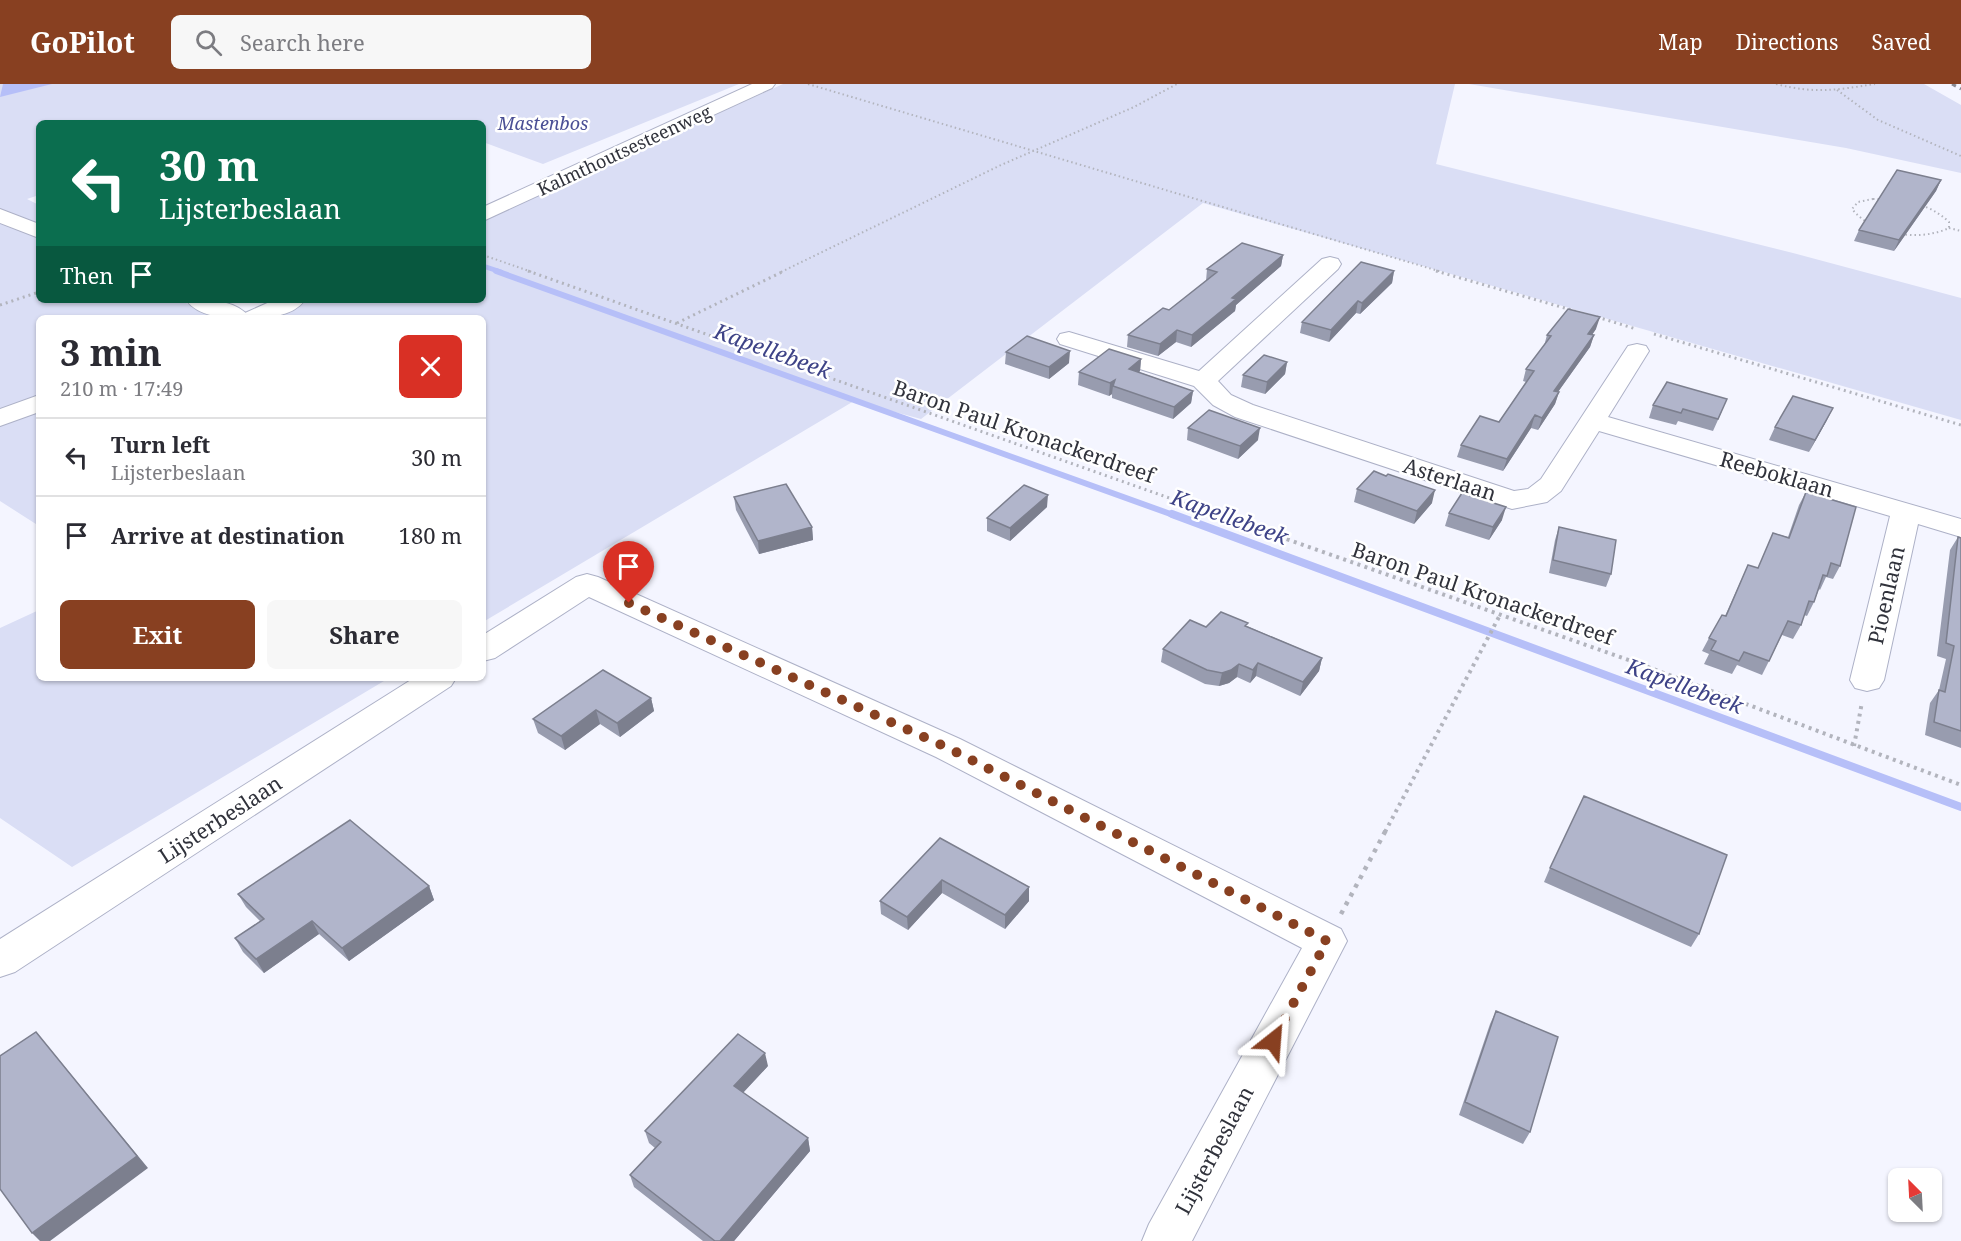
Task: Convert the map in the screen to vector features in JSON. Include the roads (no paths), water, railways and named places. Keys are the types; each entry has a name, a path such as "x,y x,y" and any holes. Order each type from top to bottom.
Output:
{"street":[{"name":"Kalmthoutsesteenweg","path":"486,214 766,84"},
{"path":"0,215 36,231"},
{"path":"1203,381 1330,264"},
{"path":"205,303 231,315"},
{"path":"260,315 286,303"},
{"name":"Asterlaan","path":"1069,339 1203,381 1222,400 1244,411 1512,500 1537,496 1551,485 1645,338"},
{"path":"0,418 36,404"},
{"name":"Reeboklaan","path":"1594,421 1961,528"},
{"name":"Pioenlaan","path":"1867,680 1906,511"},
{"name":"Lijsterbeslaan","path":"486,648 586,584 948,748 1327,941 1166,1241"},
{"name":"Lijsterbeslaan","path":"0,960 434,681"}],"water":[{"path":"3,84 52,84 0,97"}],"waterway":[{"name":"Kapellebeek","path":"486,267 501,272"},
{"name":"Kapellebeek","path":"496,271 1176,516"},
{"name":"Kapellebeek","path":"1172,514 1961,807"}],"railway":[{"path":"1952,84 1961,89"}],"park label":[{"name":"Mastenbos","path":"543,123"}]}
